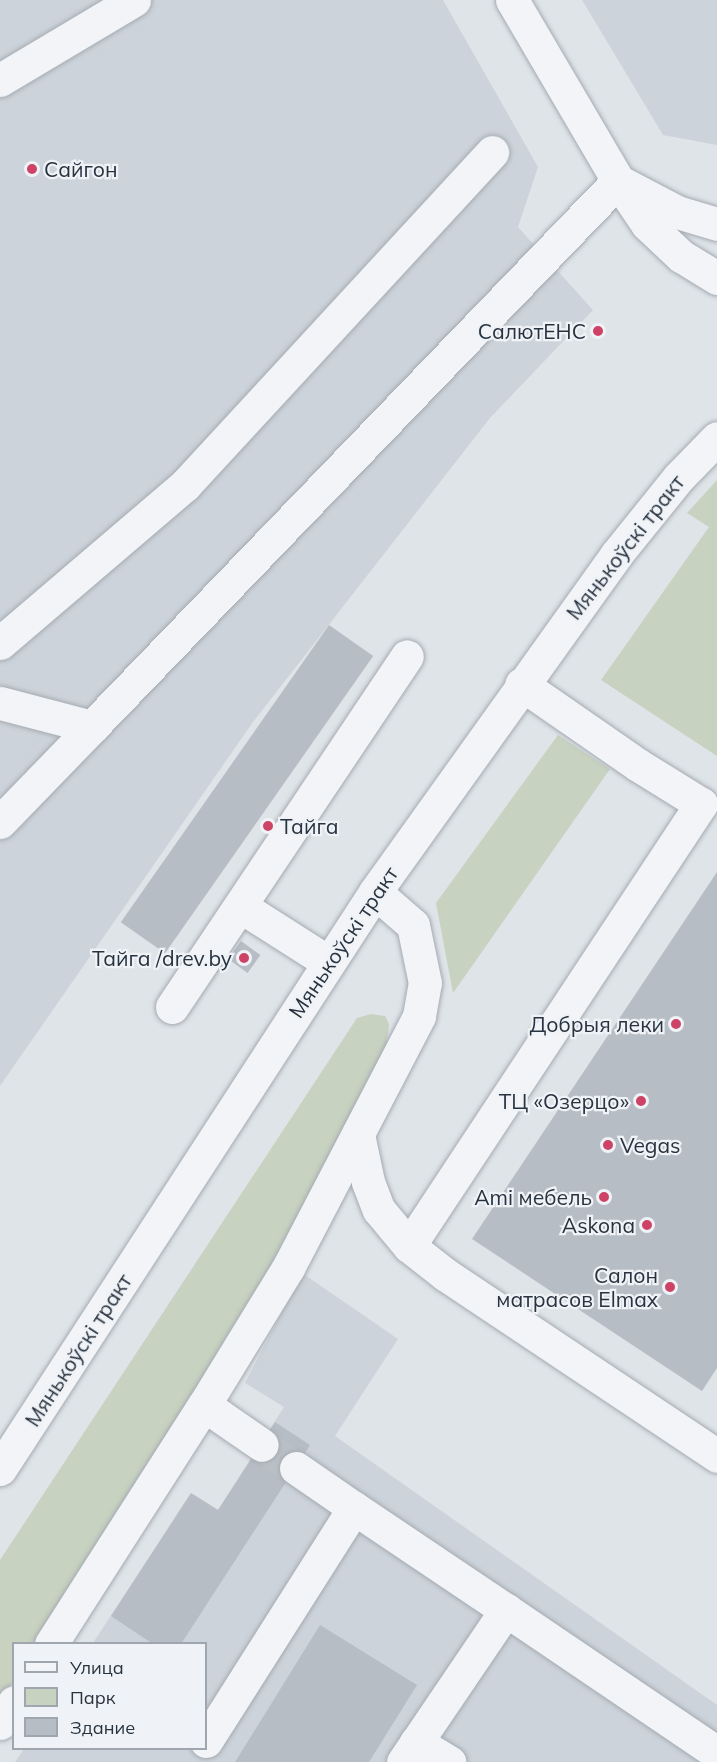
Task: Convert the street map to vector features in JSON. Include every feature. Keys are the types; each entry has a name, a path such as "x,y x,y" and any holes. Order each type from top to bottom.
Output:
{"street":[{"path":"0,80 134,0"},
{"path":"512,0 618,180 647,224 681,256 717,278"},
{"path":"0,643 185,485 492,152"},
{"path":"618,180 677,212 717,224"},
{"path":"0,822 618,180"},
{"name":"Мянькоўскі тракт","path":"0,1469 375,892 521,684 616,555 679,477 717,438"},
{"path":"172,1007 407,656"},
{"path":"408,1246 700,804 638,765 521,684"},
{"path":"0,703 92,727"},
{"path":"52,1642 204,1405 288,1268 419,1016 425,983 413,925 375,892"},
{"path":"240,906 328,962"},
{"path":"358,1134 368,1182 379,1210 408,1246 446,1275 717,1456"},
{"path":"204,1405 262,1445"},
{"path":"296,1468 717,1753"},
{"path":"207,1739 354,1508"},
{"path":"449,1762 409,1752 506,1610"},
{"path":"0,1723 12,1705"}],"shaded area":[{"path":"0,0 443,0 538,167 518,227 593,310 490,418 253,722 0,1086"},
{"path":"582,0 717,0 717,145 663,135"},
{"path":"302,1273 398,1339 335,1436 717,1705 717,1762 15,1762 23,1750 207,1750 207,1642 94,1642 191,1493 218,1510 284,1407 245,1383"}],"green space":[{"path":"717,480 717,756 601,680 709,527 687,513"},
{"path":"558,735 610,769 453,993 436,903"},
{"path":"371,1014 385,1016 389,1024 385,1060 266,1284 39,1642 12,1642 12,1684 0,1704 0,1560 357,1018"}],"building":[{"path":"329,625 373,656 165,953 121,922"},
{"name":"ТЦ «Озерцо»","path":"717,872 717,1368 702,1391 472,1239"},
{"path":"241,941 260,955 247,973 228,959"},
{"path":"275,1422 310,1445 182,1642 150,1642 111,1616 191,1493 218,1510"},
{"path":"320,1625 417,1685 369,1762 235,1762"}],"tunnel":[{"path":"262,1445 296,1468"}],"place":[{"name":"Сайгон","path":"32,169"},
{"name":"СалютЕНС","path":"598,331"},
{"name":"Тайга","path":"268,826"},
{"name":"Тайга /drev.by","path":"244,958"},
{"name":"Добрыя леки","path":"676,1024"},
{"name":"ТЦ «Озерцо»","path":"641,1101"},
{"name":"Vegas","path":"608,1145"},
{"name":"Ami мебель","path":"604,1197"},
{"name":"Askona","path":"647,1225"},
{"name":"Салон матрасов Elmax","path":"670,1287"}]}
